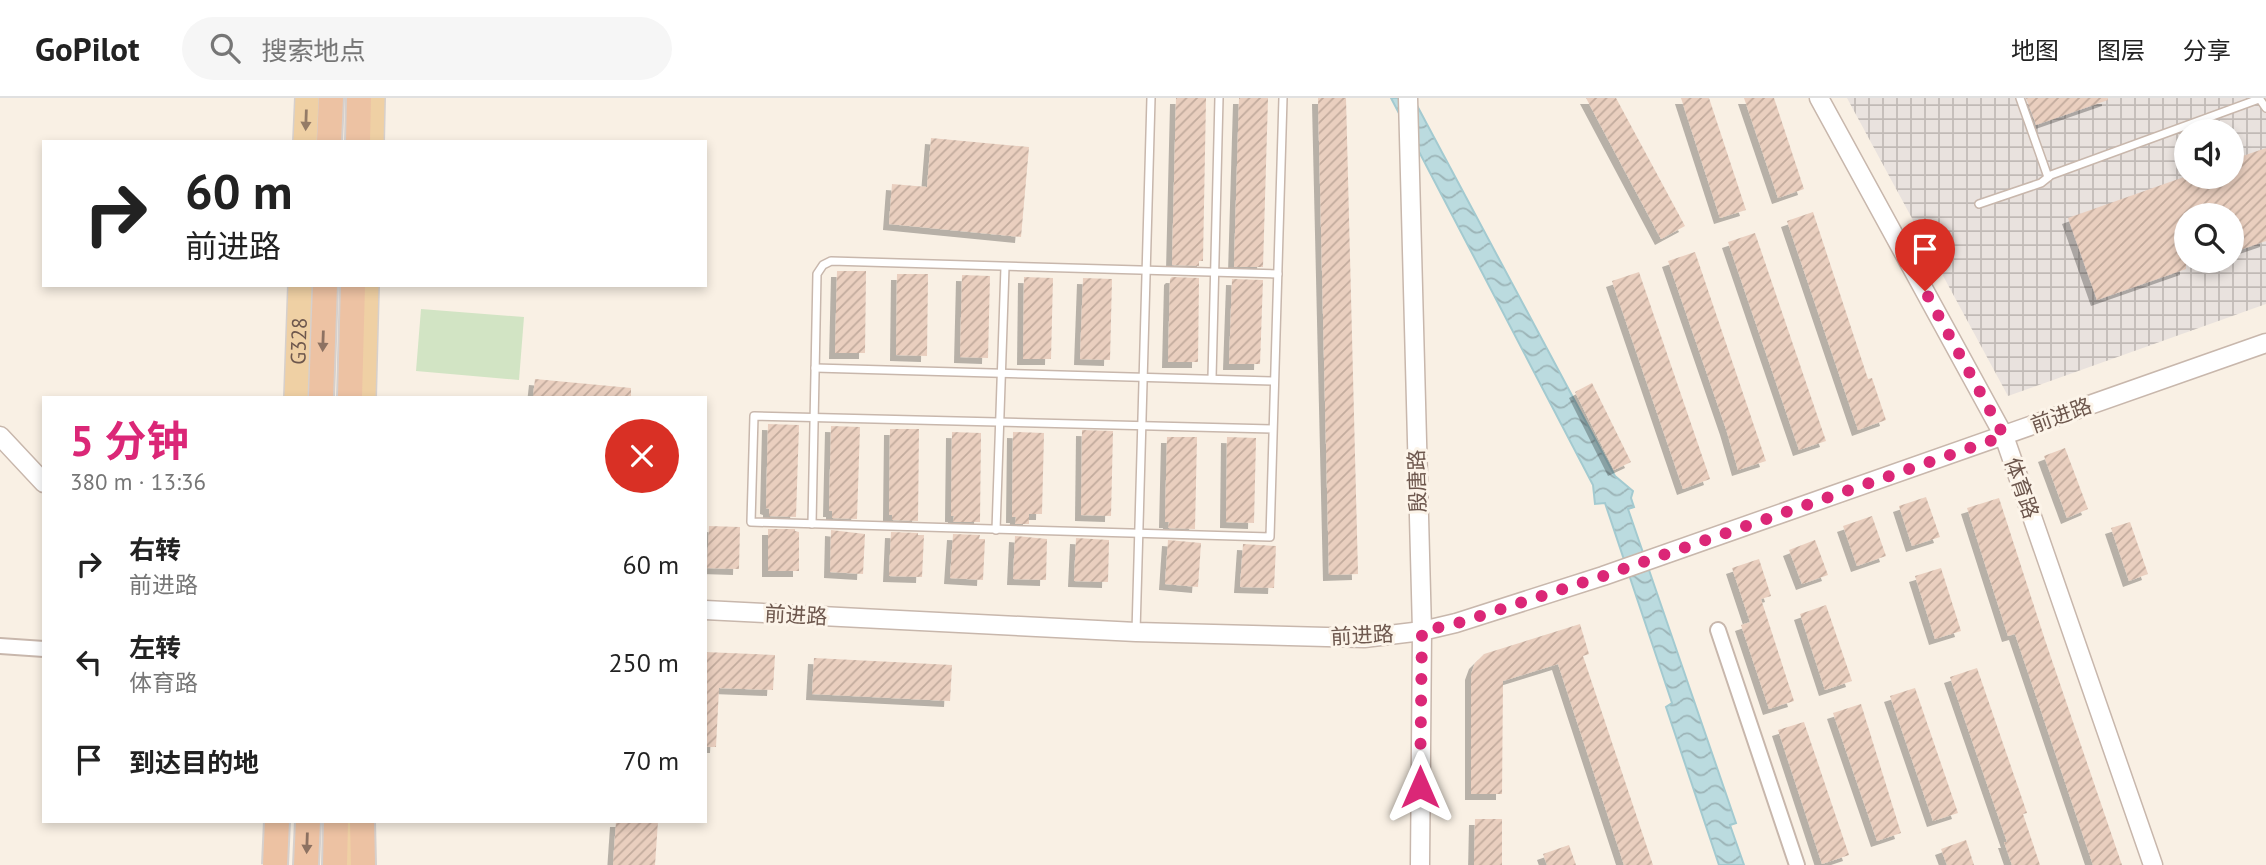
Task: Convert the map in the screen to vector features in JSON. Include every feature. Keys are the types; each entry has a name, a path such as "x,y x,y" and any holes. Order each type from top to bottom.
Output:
{"highway":[{"path":"330,140 331,98"},
{"path":"358,140 359,98"},
{"path":"321,396 325,287"},
{"path":"350,396 354,287"},
{"path":"354,287 356,396"},
{"path":"277,823 282,858"},
{"path":"306,865 308,823"},
{"path":"335,865 336,823"},
{"path":"362,823 363,865"}],"main road":[{"path":"305,140 307,98"},
{"path":"372,140 373,98"},
{"name":"G328","path":"296,396 300,287"},
{"path":"364,396 367,287"},
{"path":"282,858 286,823"},
{"path":"350,865 352,823"}],"street":[{"name":"殷唐路","path":"1408,98 1422,631 1420,865"},
{"name":"体育路","path":"1819,98 2004,436 2153,865"},
{"name":"前进路","path":"707,610 1136,632 1364,638 1422,631 1455,624 1603,576 2266,343"},
{"path":"0,436 42,481"},
{"path":"1718,630 1797,865"},
{"path":"0,646 42,649"},
{"path":"265,823 282,858"}],"lane":[{"path":"1136,632 1152,98"},
{"path":"1212,378 1219,98"},
{"path":"1273,429 754,416 751,522 1270,537 1283,98"},
{"path":"2020,98 2048,177"},
{"path":"1979,204 2041,183 2048,177 2259,99 2266,108"},
{"path":"812,524 817,274 823,265 831,261 1278,274"},
{"path":"996,530 1004,267"},
{"path":"815,368 1275,381"}],"shaded area":[{"path":"1847,98 2266,98 2266,304 2008,396"}],"green space":[{"path":"421,309 524,317 519,380 416,371"}],"water":[{"path":"1391,98 1413,98 1615,476 1633,491 1631,498 1634,507 1628,509 1736,823 1730,825 1744,865 1719,865 1666,707 1672,703 1605,503 1595,504 1593,485"}],"building":[{"path":"1176,98 1206,98 1203,261 1199,261 1199,266 1172,265"},
{"path":"1239,98 1268,98 1263,267 1234,267"},
{"path":"1318,98 1346,98 1358,574 1329,575"},
{"path":"1586,98 1616,98 1685,226 1661,239"},
{"path":"1681,98 1709,98 1746,210 1720,218"},
{"path":"1744,98 1774,98 1804,189 1778,198"},
{"path":"2026,98 2108,98 2108,100 2036,125"},
{"path":"931,138 1029,147 1021,237 889,224 892,184 927,187"},
{"path":"2266,148 2266,241 2244,249 2244,203 2174,203 2175,273 2097,300 2068,218 2174,181 2174,189 2244,189 2244,156"},
{"path":"1813,212 1868,379 1872,378 1886,420 1858,430 1787,221"},
{"path":"1755,233 1826,441 1799,450 1728,242"},
{"path":"1695,252 1766,461 1738,470 1668,261"},
{"path":"837,271 866,271 865,353 835,353"},
{"path":"1639,272 1710,479 1683,489 1612,281"},
{"path":"897,274 928,274 927,356 896,355"},
{"path":"962,275 990,276 988,358 960,357"},
{"path":"1024,277 1053,278 1051,359 1023,359"},
{"path":"1172,277 1199,278 1198,362 1168,362"},
{"path":"1083,278 1112,279 1110,360 1080,359"},
{"path":"1232,279 1263,280 1260,364 1229,364"},
{"path":"535,379 631,388 631,396 533,396"},
{"path":"1592,383 1631,462 1614,470 1575,392"},
{"path":"768,424 799,425 796,517 769,516 769,509 766,508"},
{"path":"831,426 860,427 857,519 832,518 832,511 829,511"},
{"path":"890,429 919,429 918,521 892,520 892,515 889,515"},
{"path":"1082,430 1113,431 1111,516 1081,515"},
{"path":"952,432 981,433 980,522 953,522 954,516 951,516"},
{"path":"1013,432 1044,433 1042,514 1029,514 1029,524 1015,524 1016,517 1012,517"},
{"path":"1167,437 1197,437 1195,529 1168,528 1169,522 1165,522"},
{"path":"1227,437 1256,438 1254,523 1226,522"},
{"path":"2065,448 2088,509 2067,518 2044,456"},
{"path":"1926,497 1940,537 1912,546 1899,506"},
{"path":"1999,498 2122,865 2093,865 2015,634 2008,636 1967,508"},
{"path":"1872,516 1886,556 1857,566 1843,526"},
{"path":"2130,522 2148,574 2129,581 2111,528"},
{"path":"709,526 740,527 739,569 707,568"},
{"path":"768,529 795,529 799,532 799,571 768,571"},
{"path":"831,530 865,534 863,574 830,572"},
{"path":"891,532 924,535 922,577 889,576"},
{"path":"953,534 980,535 979,539 985,539 983,580 950,578"},
{"path":"1015,536 1047,539 1046,580 1013,579"},
{"path":"1076,538 1109,540 1108,582 1074,581"},
{"path":"1168,540 1201,543 1198,587 1165,584"},
{"path":"1815,540 1828,575 1802,584 1789,550"},
{"path":"1243,544 1276,546 1274,588 1240,587"},
{"path":"1759,559 1771,596 1761,599 1794,701 1769,709 1741,625 1750,622 1732,568"},
{"path":"1941,568 1961,631 1935,639 1915,576"},
{"path":"1826,605 1852,681 1825,690 1800,614"},
{"path":"1580,624 1589,654 1583,656 1653,865 1624,865 1558,664 1503,681 1502,794 1471,794 1471,674 1475,663 1484,654"},
{"path":"707,652 775,655 773,690 719,688 716,747 707,747"},
{"path":"814,658 952,665 950,701 812,694"},
{"path":"1977,668 2027,813 2023,814 2040,865 2012,865 2004,842 2007,842 1950,677"},
{"path":"1915,688 1958,813 1933,821 1890,696"},
{"path":"1861,704 1901,833 1877,841 1833,713"},
{"path":"1804,722 1849,855 1822,864 1778,730"},
{"path":"1475,819 1502,819 1502,865 1474,865"},
{"path":"616,823 658,823 655,865 613,865"},
{"path":"1966,840 1974,865 1947,865 1941,849"},
{"path":"1569,845 1576,865 1547,865 1543,854"}],"route":[{"path":"1420,787 1422,631 1455,624 1603,576 2004,436 1925,291"}]}
